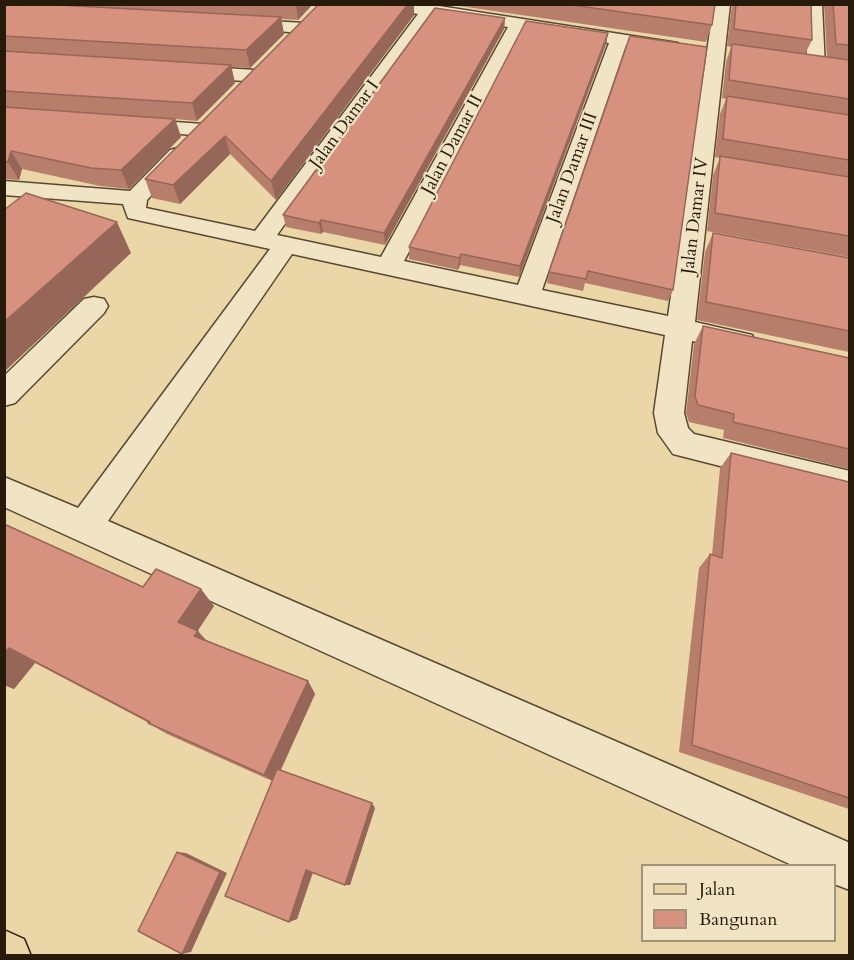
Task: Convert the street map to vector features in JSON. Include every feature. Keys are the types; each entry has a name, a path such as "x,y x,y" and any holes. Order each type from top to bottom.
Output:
{"street":[{"path":"389,4 727,55"},
{"path":"814,4 816,68"},
{"name":"Jalan Damar I","path":"261,240 429,10"},
{"name":"Jalan Damar IV","path":"718,10 727,55 722,106 704,241 682,329 669,412 673,428 676,438 684,445 849,485"},
{"path":"224,23 312,20 136,198 134,208 139,214 771,348"},
{"name":"Jalan Damar II","path":"388,267 518,24"},
{"name":"Jalan Damar III","path":"527,296 619,39"},
{"path":"176,71 270,63"},
{"path":"794,64 838,70"},
{"path":"110,124 218,115"},
{"path":"4,188 136,198"},
{"path":"84,527 286,245"},
{"path":"4,395 94,306"},
{"path":"4,491 849,867"}],"building":[{"path":"4,4 281,17 246,50 4,36"},
{"path":"319,4 408,4 271,181 225,136 173,185 145,179"},
{"path":"565,4 715,4 712,25"},
{"path":"736,4 811,4 812,40 734,29"},
{"path":"833,4 849,4 849,45 836,44"},
{"path":"435,8 505,18 384,233 283,215"},
{"path":"526,21 608,33 520,266 461,254 459,258 409,247"},
{"path":"630,36 707,47 673,290 588,271 586,279 549,272"},
{"path":"732,44 849,60 849,99 729,80"},
{"path":"4,51 231,65 192,103 4,91"},
{"path":"727,96 849,115 849,160 723,139"},
{"path":"4,107 175,119 121,170 91,168 11,151 8,162 4,161"},
{"path":"720,156 849,177 849,236 715,213"},
{"path":"26,193 117,222 4,322 4,210"},
{"path":"713,233 849,258 849,331 706,302"},
{"path":"703,326 849,358 849,449 733,422 734,414 698,405 695,396"},
{"path":"731,453 849,482 849,798 692,745 710,554 722,558"},
{"path":"4,524 143,587 156,569 201,589 178,622 198,631 194,636 308,681 264,775 148,723 150,722 9,648 4,653"},
{"path":"277,769 372,803 345,885 306,870 289,922 225,896"},
{"path":"177,852 220,872 182,954 138,931"}]}
